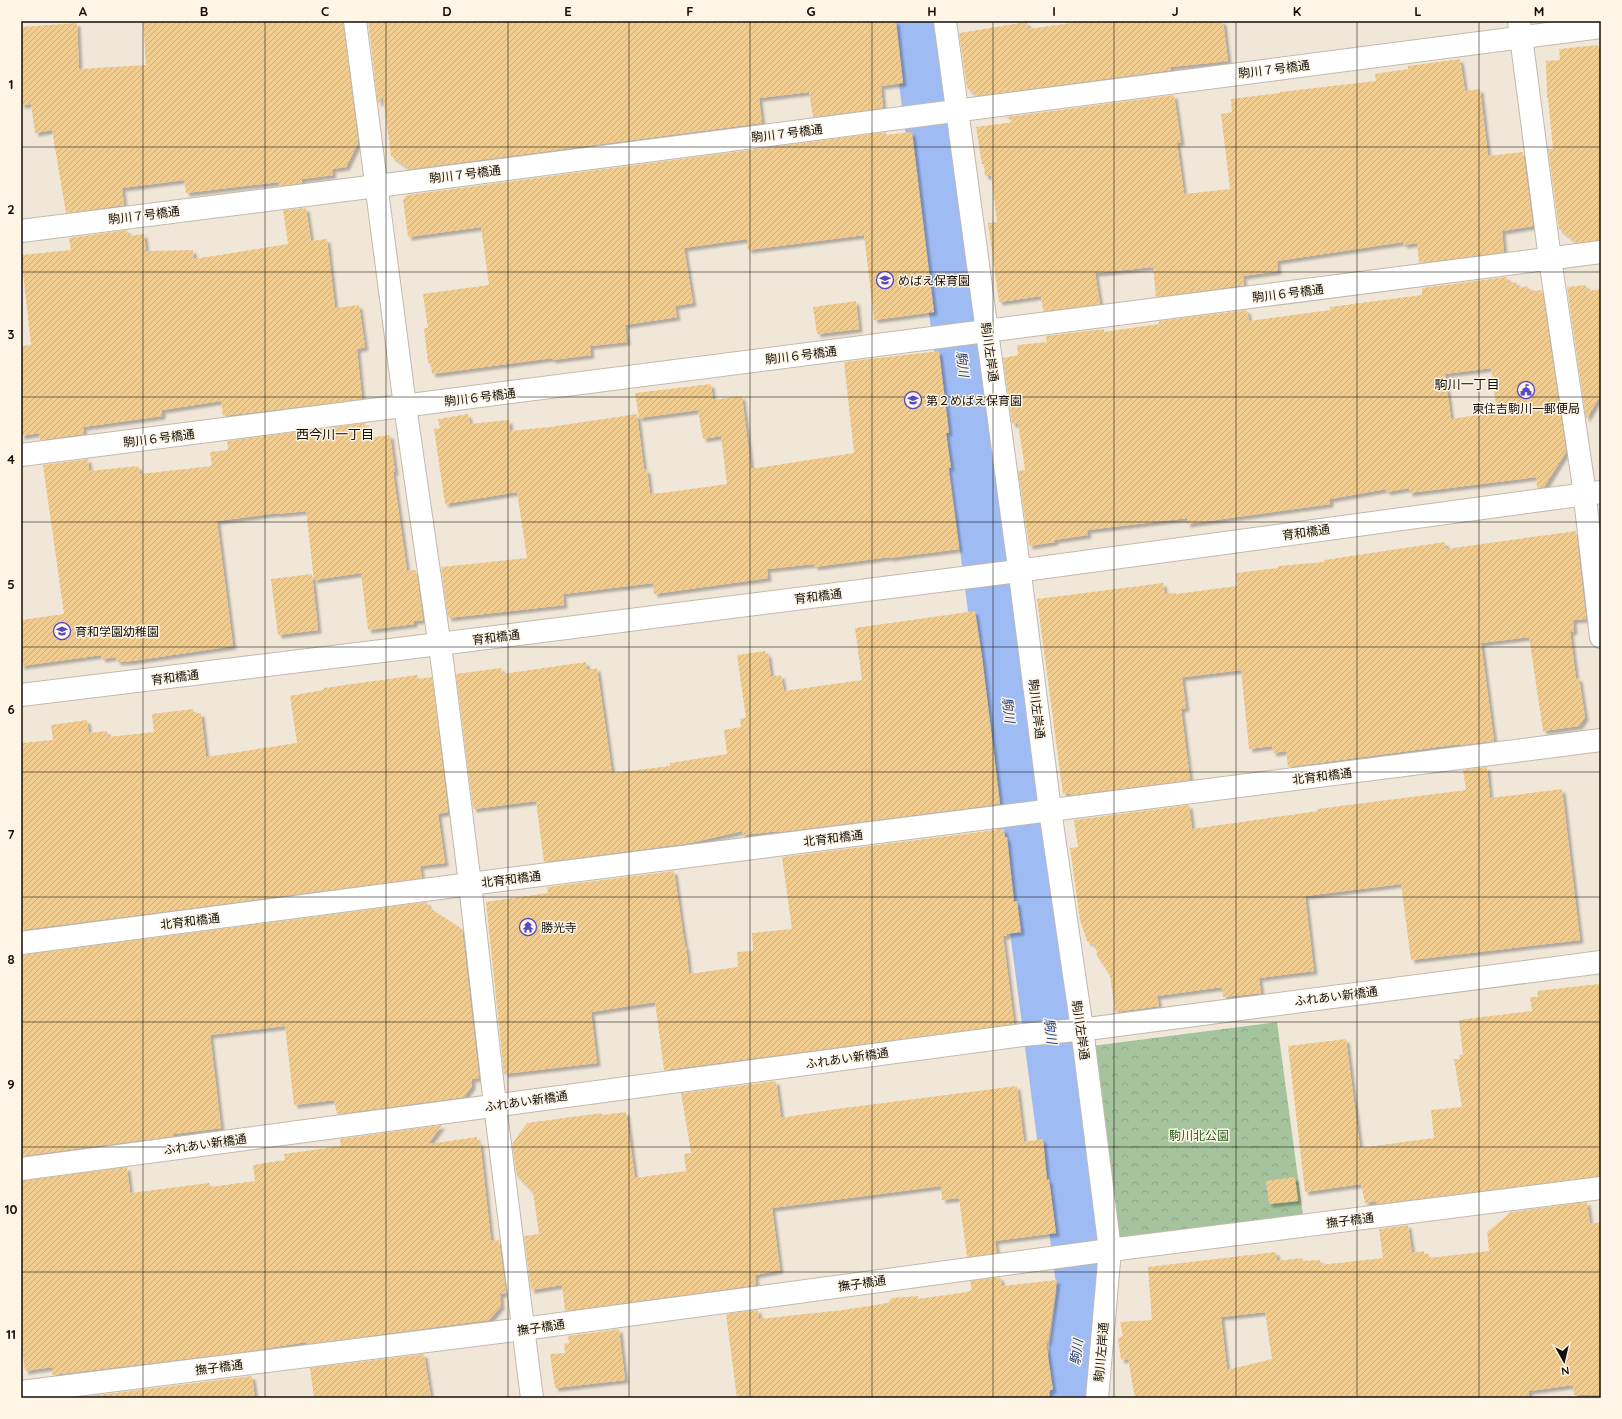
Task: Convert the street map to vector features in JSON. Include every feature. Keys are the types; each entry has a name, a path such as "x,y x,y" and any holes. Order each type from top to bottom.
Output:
{"street":[{"path":"355,21 405,406 440,644 470,884 495,1105 532,1398"},
{"name":"駒川左岸通","path":"945,21 951,111 1015,571 1105,1250 1097,1398"},
{"name":"駒川７号橋通","path":"21,231 910,117 1521,29 1601,26"},
{"path":"1521,29 1550,259 1593,493 1601,637"},
{"name":"駒川６号橋通","path":"21,455 1601,252"},
{"name":"育和橋通","path":"21,696 971,577 1593,493"},
{"name":"北育和橋通","path":"21,943 470,884 1601,740"},
{"name":"ふれあい新橋通","path":"21,1169 1031,1034 1076,1030 1601,962"},
{"name":"撫子橋通","path":"21,1392 523,1329 1105,1250 1601,1188"}],"green space":[{"name":"駒川北公園","path":"1277,1022 1303,1215 1119,1238 1092,1046"}],"building":[{"path":"143,21 343,21 358,143 346,167 332,169 333,175 302,179 302,183 280,186 279,182 186,193 184,180 122,188 124,205 66,213 52,130 35,133 31,104 21,105 21,27 77,23 79,69 146,65"},
{"path":"368,21 896,21 903,83 881,86 883,108 813,117 809,92 759,98 762,123 410,169 391,156 383,96 378,104"},
{"path":"1085,21 1223,21 1228,61 1170,67 1171,70 977,96 967,88 959,33 1027,22 1028,29"},
{"path":"1598,45 1601,56 1601,240 1577,243 1559,229 1548,149 1553,149 1547,98 1546,61 1560,60 1559,49"},
{"path":"1460,59 1465,91 1480,89 1488,156 1523,152 1533,226 1502,231 1504,252 1419,263 1417,243 1404,245 1403,242 1277,261 1278,271 1243,276 1244,285 1156,297 1153,267 1095,273 1100,304 1043,311 1041,296 999,302 988,223 997,222 991,176 985,176 976,127 1014,122 1006,117 1174,95 1181,142 1177,143 1184,194 1230,189 1221,114 1232,112 1231,99 1376,81 1375,74 1408,69 1408,66"},
{"path":"886,132 886,135 912,132 934,312 874,320 864,235 748,250 747,239 684,248 693,303 675,306 677,317 625,325 627,342 590,346 591,355 552,360 552,358 432,374 431,363 428,363 424,328 428,328 423,294 489,285 481,227 408,237 403,200 407,195"},
{"path":"306,208 311,241 327,239 335,308 359,305 365,347 357,349 362,399 223,416 221,401 162,410 162,416 83,427 84,434 40,440 39,433 21,436 21,346 31,345 21,255 71,250 69,238 127,230 128,236 144,234 146,251 193,250 194,259 288,244 283,210"},
{"path":"1507,277 1508,283 1516,282 1517,288 1528,286 1529,291 1542,290 1566,452 1544,487 1537,488 1536,477 1409,493 1409,488 1387,492 1386,489 1330,499 1330,504 1187,524 1187,518 1087,530 1088,535 1054,540 1055,542 1029,546 1018,471 1025,470 1018,423 1012,424 1003,358 1018,355 1017,345 1047,342 1046,336 1104,329 1104,332 1159,324 1159,321 1247,310 1249,321 1330,310 1330,307 1422,295 1422,288","holes":["1491,368 1497,412 1451,419 1445,374"]},
{"path":"1586,285 1587,291 1601,289 1601,395 1586,419 1567,287"},
{"path":"856,301 859,329 817,334 813,307"},
{"path":"939,351 949,433 946,433 951,468 948,468 959,549 814,567 814,564 767,569 768,578 654,594 653,583 563,594 564,605 448,618 441,567 527,558 517,492 445,504 434,429 440,428 438,419 468,414 470,424 509,420 510,431 550,427 637,414 644,470 647,469 650,494 670,492 727,484 721,436 703,439 698,410 639,418 635,393 711,384 713,400 742,396 751,469 854,453 844,362"},
{"path":"365,423 367,438 390,435 395,472 393,472 407,571 416,570 423,620 414,621 414,624 368,630 361,573 314,580 306,511 277,513 217,521 233,646 132,661 117,662 116,657 102,659 101,655 21,666 21,620 64,614 43,465 88,459 89,471 138,466 140,474 212,466 210,452 228,450 227,441"},
{"path":"1576,531 1586,619 1573,620 1574,631 1570,632 1576,678 1579,678 1585,717 1579,726 1543,731 1529,637 1481,643 1494,741 1460,744 1288,767 1286,751 1273,753 1272,746 1249,749 1241,670 1185,677 1182,678 1186,708 1181,709 1190,780 1070,795 1070,793 1063,794 1037,599 1163,583 1165,594 1176,594 1237,586 1236,573 1278,568 1278,566 1324,562 1324,560 1445,542 1446,549"},
{"path":"312,574 318,630 278,635 271,579"},
{"path":"975,611 1000,804 779,832 742,835 742,831 690,843 544,862 536,801 473,809 456,674 501,668 502,674 586,662 587,670 597,668 612,773 670,766 670,763 727,754 724,730 741,727 740,719 746,718 737,655 765,651 766,654 768,654 771,677 781,675 784,691 862,680 855,628"},
{"path":"417,675 418,679 432,677 448,812 438,814 445,863 420,866 422,878 21,930 21,743 53,740 51,725 87,720 89,733 107,731 108,737 154,732 152,714 193,709 194,714 201,713 206,757 297,743 290,696 324,690 324,688"},
{"path":"1487,767 1490,798 1562,789 1580,940 1411,960 1401,884 1305,896 1314,971 1259,978 1261,993 1223,997 1222,987 1157,996 1159,1006 1115,1012 1110,975 1097,956 1096,946 1087,941 1080,920 1070,848 1078,847 1074,820 1189,805 1192,829 1318,811 1317,809 1466,790 1463,770"},
{"path":"1004,829 1005,837 1007,837 1014,902 1017,901 1021,932 1003,936 1014,1024 664,1070 655,1002 591,1012 597,1063 504,1074 486,902 548,893 547,887 674,871 689,974 738,967 737,952 753,951 752,933 792,929 782,857"},
{"path":"427,902 428,907 462,929 479,1078 472,1079 472,1086 464,1097 337,1114 334,1100 294,1105 285,1026 210,1035 221,1128 174,1134 174,1136 21,1156 21,955"},
{"path":"1599,984 1601,1006 1601,1176 1376,1204 1376,1201 1365,1203 1361,1184 1305,1192 1288,1046 1346,1039 1360,1148 1434,1138 1431,1110 1462,1107 1454,1059 1460,1059 1459,1055 1463,1055 1459,1020 1532,1011 1530,997 1538,997 1537,991"},
{"path":"776,1081 781,1118 836,1109 1017,1086 1024,1142 1043,1139 1047,1180 1049,1179 1056,1233 995,1241 997,1253 967,1257 959,1198 942,1200 941,1186 772,1208 780,1270 755,1275 756,1285 565,1311 562,1285 531,1290 524,1236 539,1234 533,1192 517,1176 512,1144 527,1123 602,1113 602,1115 626,1112 635,1178 686,1171 684,1154 691,1153 681,1093"},
{"path":"442,1125 428,1144 477,1137 477,1142 480,1142 491,1241 499,1240 506,1293 500,1294 501,1306 489,1320 52,1375 52,1367 25,1371 21,1341 21,1181 127,1167 130,1193 209,1183 210,1187 255,1181 253,1165 285,1160 284,1154 341,1146 340,1139"},
{"path":"1295,1177 1298,1201 1269,1204 1266,1181"},
{"path":"1587,1202 1590,1224 1601,1222 1601,1395 1574,1395 1573,1385 1529,1391 1529,1398 1135,1398 1128,1359 1121,1360 1118,1338 1123,1336 1120,1322 1152,1320 1148,1267 1276,1252 1277,1261 1302,1258 1303,1261 1320,1260 1320,1265 1383,1258 1379,1229 1408,1225 1412,1253 1424,1251 1424,1254 1429,1254 1429,1258 1489,1251 1487,1232 1511,1212","holes":["1265,1312 1272,1359 1227,1370 1221,1317"]},
{"path":"1000,1277 1002,1286 1057,1280 1048,1342 1046,1343 1053,1390 1050,1390 1049,1398 737,1398 726,1314 758,1310 759,1319 843,1310 888,1303 892,1298 918,1296 918,1299 967,1292 972,1290 970,1281"},
{"path":"619,1329 625,1380 555,1388 550,1354 565,1353 564,1344 569,1343 568,1336"},
{"path":"424,1354 431,1398 314,1398 310,1368"},
{"path":"252,1376 255,1398 74,1398"}],"waterway":[{"name":"駒川","path":"918,21 1084,1290 1070,1398"}],"place":[{"name":"めばえ保育園","path":"885,280"},
{"name":"東住吉駒川一郵便局","path":"1526,390"},
{"name":"第２めばえ保育園","path":"913,400"},
{"name":"育和学園幼稚園","path":"62,631"},
{"name":"勝光寺","path":"528,927"}],"district":[{"name":"駒川一丁目","path":"1467,384"},
{"name":"西今川一丁目","path":"335,434"}]}
